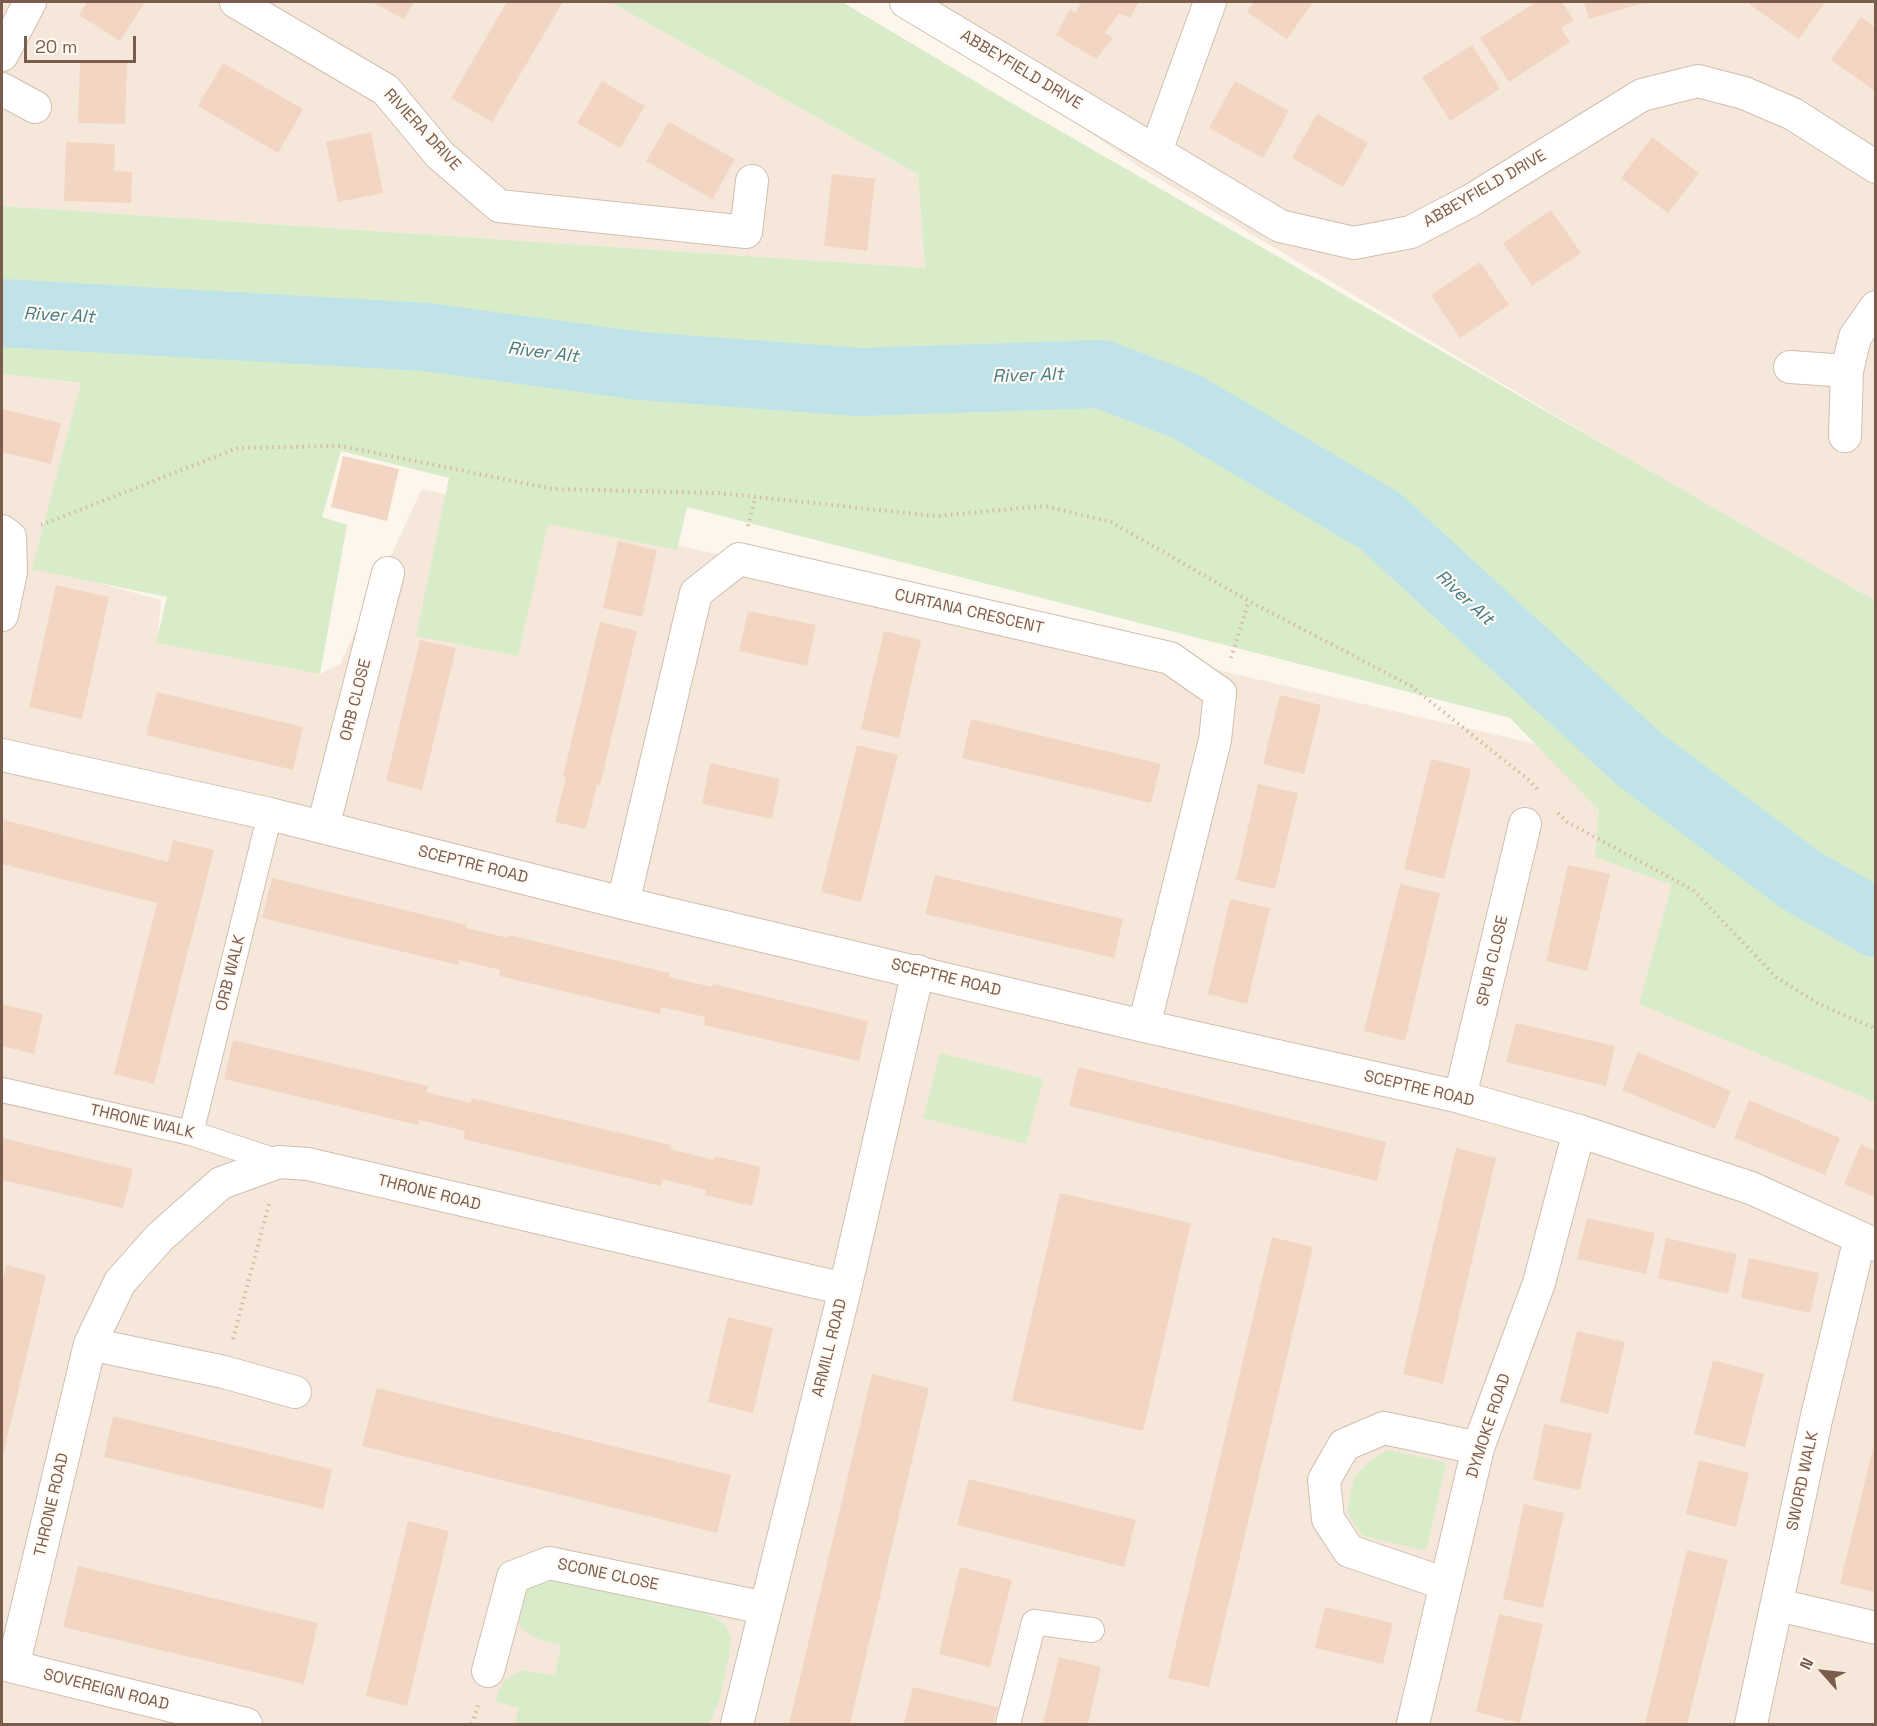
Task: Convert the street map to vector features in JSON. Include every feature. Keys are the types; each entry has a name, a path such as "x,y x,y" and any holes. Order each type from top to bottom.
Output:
{"street":[{"path":"2,55 30,2"},
{"name":"RIVIERA DRIVE","path":"236,2 387,90 440,155 499,206 746,232 752,181"},
{"name":"ABBEYFIELD DRIVE","path":"906,2 1280,226 1354,243 1411,232 1470,201 1642,95 1698,81 1744,93 1793,114 1875,167"},
{"path":"1156,151 1190,63 1210,2"},
{"path":"2,89 35,107"},
{"path":"1845,436 1847,371 1855,337 1875,307"},
{"path":"1790,368 1847,371"},
{"path":"2,531 10,537 11,572 2,615"},
{"name":"CURTANA CRESCENT","path":"623,903 696,593 739,559 1170,658 1220,693"},
{"name":"ORB CLOSE","path":"323,827 388,573"},
{"path":"1144,1026 1215,740 1220,693"},
{"name":"SCEPTRE ROAD","path":"2,755 270,814 623,903 918,970 1144,1026 1460,1097 1579,1131 1751,1188 1868,1242"},
{"name":"ORB WALK","path":"191,1133 270,814"},
{"name":"SPUR CLOSE","path":"1460,1097 1525,824"},
{"name":"ARMILL ROAD","path":"737,1725 845,1289 918,970"},
{"name":"THRONE WALK","path":"2,1090 191,1133 279,1162"},
{"name":"DYMOKE ROAD","path":"1413,1725 1478,1448 1539,1283 1579,1131"},
{"name":"THRONE ROAD","path":"7,1665 90,1344 120,1282 160,1236 221,1183 279,1162 308,1164 845,1289"},
{"name":"SWORD WALK","path":"1751,1725 1816,1420 1868,1242"},
{"path":"90,1344 225,1372 295,1392"},
{"path":"1446,1584 1349,1551 1328,1519 1324,1480 1344,1445 1384,1428 1478,1448"},
{"name":"SCONE CLOSE","path":"488,1671 513,1577 549,1563 765,1608"},
{"path":"1778,1605 1875,1628"},
{"path":"1008,1725 1034,1622 1092,1630"},
{"name":"SOVEREIGN ROAD","path":"7,1665 246,1725"}],"path":[{"path":"1220,693 1249,601"},
{"path":"225,1372 279,1162"}],"shaded area":[{"path":"2,2 610,2 918,174 925,268 2,206"},
{"path":"901,2 1875,2 1875,606 1144,170"},
{"path":"2,374 153,392 102,584 161,600 157,643 320,674 340,664 422,489 739,559 1635,767 1875,1074 1875,1724 2,1724"}],"green space":[{"path":"610,2 842,2 1003,98 1875,601 1875,1102 1639,1004 1672,885 1595,857 1599,810 1510,718 687,507 677,550 548,524 518,656 416,636 449,478 341,451 322,517 347,525 320,674 156,643 167,597 32,569 81,383 2,374 2,206 925,268 918,174"},
{"path":"940,1053 1043,1079 1026,1144 923,1118"},
{"path":"1389,1450 1446,1463 1426,1551 1362,1535 1347,1512 1354,1477 1373,1458"},
{"path":"538,1580 557,1581 706,1613 726,1625 731,1639 729,1656 719,1701 709,1724 515,1724 518,1708 495,1701 504,1680 522,1670 555,1676 561,1645 538,1639 521,1628 515,1607 522,1589"}],"building":[{"path":"87,2 145,2 120,41 79,15"},
{"path":"372,2 414,2 404,19"},
{"path":"507,2 563,2 492,122 451,98"},
{"path":"1082,2 1139,2 1130,18 1119,13 1105,33 1113,38 1096,59 1056,35 1070,9 1075,13"},
{"path":"1254,2 1313,2 1287,39 1247,12"},
{"path":"1536,2 1562,2 1574,20 1561,28 1570,42 1509,82 1480,38"},
{"path":"1584,2 1647,2 1589,19"},
{"path":"1751,2 1825,2 1799,39 1749,4"},
{"path":"1861,17 1875,27 1875,91 1831,60"},
{"path":"1472,45 1500,89 1450,121 1422,77"},
{"path":"80,61 127,62 125,124 78,123"},
{"path":"223,63 303,109 278,153 198,106"},
{"path":"602,81 645,106 620,148 577,123"},
{"path":"1235,81 1289,111 1263,158 1209,128"},
{"path":"1317,114 1368,143 1343,187 1292,158"},
{"path":"669,122 735,159 712,199 646,161"},
{"path":"371,132 383,193 338,202 326,142"},
{"path":"1652,137 1699,173 1668,213 1621,178"},
{"path":"66,142 115,144 114,171 132,172 131,203 64,201"},
{"path":"832,174 875,179 867,251 824,246"},
{"path":"1551,210 1581,253 1532,286 1503,243"},
{"path":"1480,262 1509,305 1460,338 1431,295"},
{"path":"2,409 61,423 51,464 2,452"},
{"path":"343,456 399,469 387,521 331,507"},
{"path":"618,541 657,550 642,617 603,608"},
{"path":"56,585 109,597 82,719 29,707"},
{"path":"748,611 816,625 807,666 739,651"},
{"path":"600,622 637,631 600,785 597,785 586,829 555,822 566,777 563,776"},
{"path":"884,631 921,640 899,738 861,729"},
{"path":"420,640 456,648 422,790 386,781"},
{"path":"157,692 303,727 293,770 146,735"},
{"path":"1280,695 1321,705 1304,774 1263,764"},
{"path":"971,719 1161,764 1151,803 962,758"},
{"path":"857,745 898,755 861,902 821,892"},
{"path":"1431,759 1471,769 1444,879 1404,869"},
{"path":"710,763 780,779 772,819 702,804"},
{"path":"1258,784 1298,793 1275,889 1236,880"},
{"path":"4,820 168,862 173,840 214,850 154,1084 114,1074 157,903 2,864"},
{"path":"1568,865 1610,874 1587,971 1546,961"},
{"path":"935,875 1123,919 1114,958 925,914"},
{"path":"272,878 467,925 466,928 508,938 509,935 669,973 669,977 712,987 713,984 868,1021 859,1061 704,1025 705,1017 661,1007 660,1014 499,976 500,970 459,960 458,965 262,918"},
{"path":"1400,884 1440,893 1405,1041 1364,1031"},
{"path":"1230,899 1270,908 1247,1004 1208,994"},
{"path":"2,1004 43,1014 34,1054 2,1046"},
{"path":"1516,1023 1615,1046 1606,1086 1506,1062"},
{"path":"233,1040 428,1086 426,1092 471,1103 472,1098 671,1145 670,1149 714,1160 715,1156 761,1167 752,1206 705,1195 706,1190 662,1179 661,1186 463,1139 465,1131 419,1120 418,1125 224,1079"},
{"path":"1638,1052 1731,1091 1715,1129 1622,1090"},
{"path":"1078,1067 1386,1142 1377,1181 1069,1106"},
{"path":"1749,1100 1840,1138 1825,1175 1734,1138"},
{"path":"2,1138 133,1169 123,1208 2,1180"},
{"path":"1861,1144 1875,1151 1875,1197 1844,1184"},
{"path":"1456,1148 1496,1158 1443,1384 1403,1374"},
{"path":"1060,1193 1191,1223 1143,1431 1012,1401"},
{"path":"1587,1218 1655,1233 1646,1274 1577,1259"},
{"path":"1272,1237 1313,1247 1209,1687 1168,1678"},
{"path":"1666,1238 1737,1254 1728,1294 1658,1278"},
{"path":"1749,1258 1819,1273 1810,1313 1741,1298"},
{"path":"6,1265 46,1275 2,1459 2,1284"},
{"path":"728,1317 773,1328 753,1413 708,1402"},
{"path":"1577,1331 1625,1342 1608,1414 1560,1402"},
{"path":"1713,1360 1764,1374 1745,1447 1694,1434"},
{"path":"872,1374 929,1388 850,1724 789,1724"},
{"path":"377,1388 731,1475 717,1533 362,1446"},
{"path":"113,1416 332,1469 323,1509 104,1457"},
{"path":"1544,1424 1592,1434 1580,1490 1533,1480"},
{"path":"1875,1440 1875,1592 1840,1584"},
{"path":"1699,1460 1749,1473 1736,1527 1686,1514"},
{"path":"969,1479 1136,1520 1124,1567 957,1525"},
{"path":"1524,1504 1564,1513 1543,1608 1503,1599"},
{"path":"408,1521 449,1531 407,1706 366,1696"},
{"path":"1687,1550 1728,1560 1687,1724 1645,1724"},
{"path":"78,1566 318,1623 304,1684 63,1627"},
{"path":"960,1567 1012,1580 990,1667 939,1654"},
{"path":"1325,1607 1393,1623 1383,1664 1315,1648"},
{"path":"1499,1614 1543,1624 1520,1723 1476,1712"},
{"path":"1059,1657 1101,1667 1088,1724 1043,1724"},
{"path":"913,1687 998,1707 993,1724 904,1724"}],"waterway":[{"name":"River Alt","path":"2,313 426,337 641,366 859,382 1102,374 1187,407 1380,521 1638,758 1802,881 1876,923"}]}
